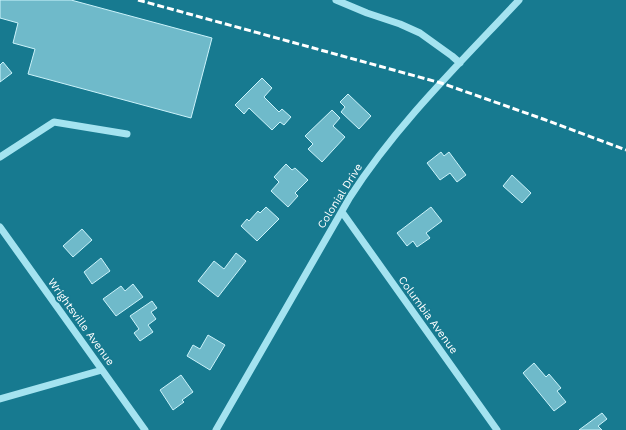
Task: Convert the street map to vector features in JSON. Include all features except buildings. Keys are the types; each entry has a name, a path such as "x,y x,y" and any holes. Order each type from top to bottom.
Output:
{"street":[{"path":"336,0 420,33 460,63"},
{"name":"Colonial Drive","path":"216,430 364,176 411,116 519,0"},
{"path":"0,157 54,122 127,134"},
{"name":"Columbia Avenue","path":"342,212 497,430"},
{"name":"Wrightsville Avenue","path":"0,227 145,430"},
{"path":"0,399 102,370"}],"railway":[{"path":"138,0 441,83 626,150"}]}
